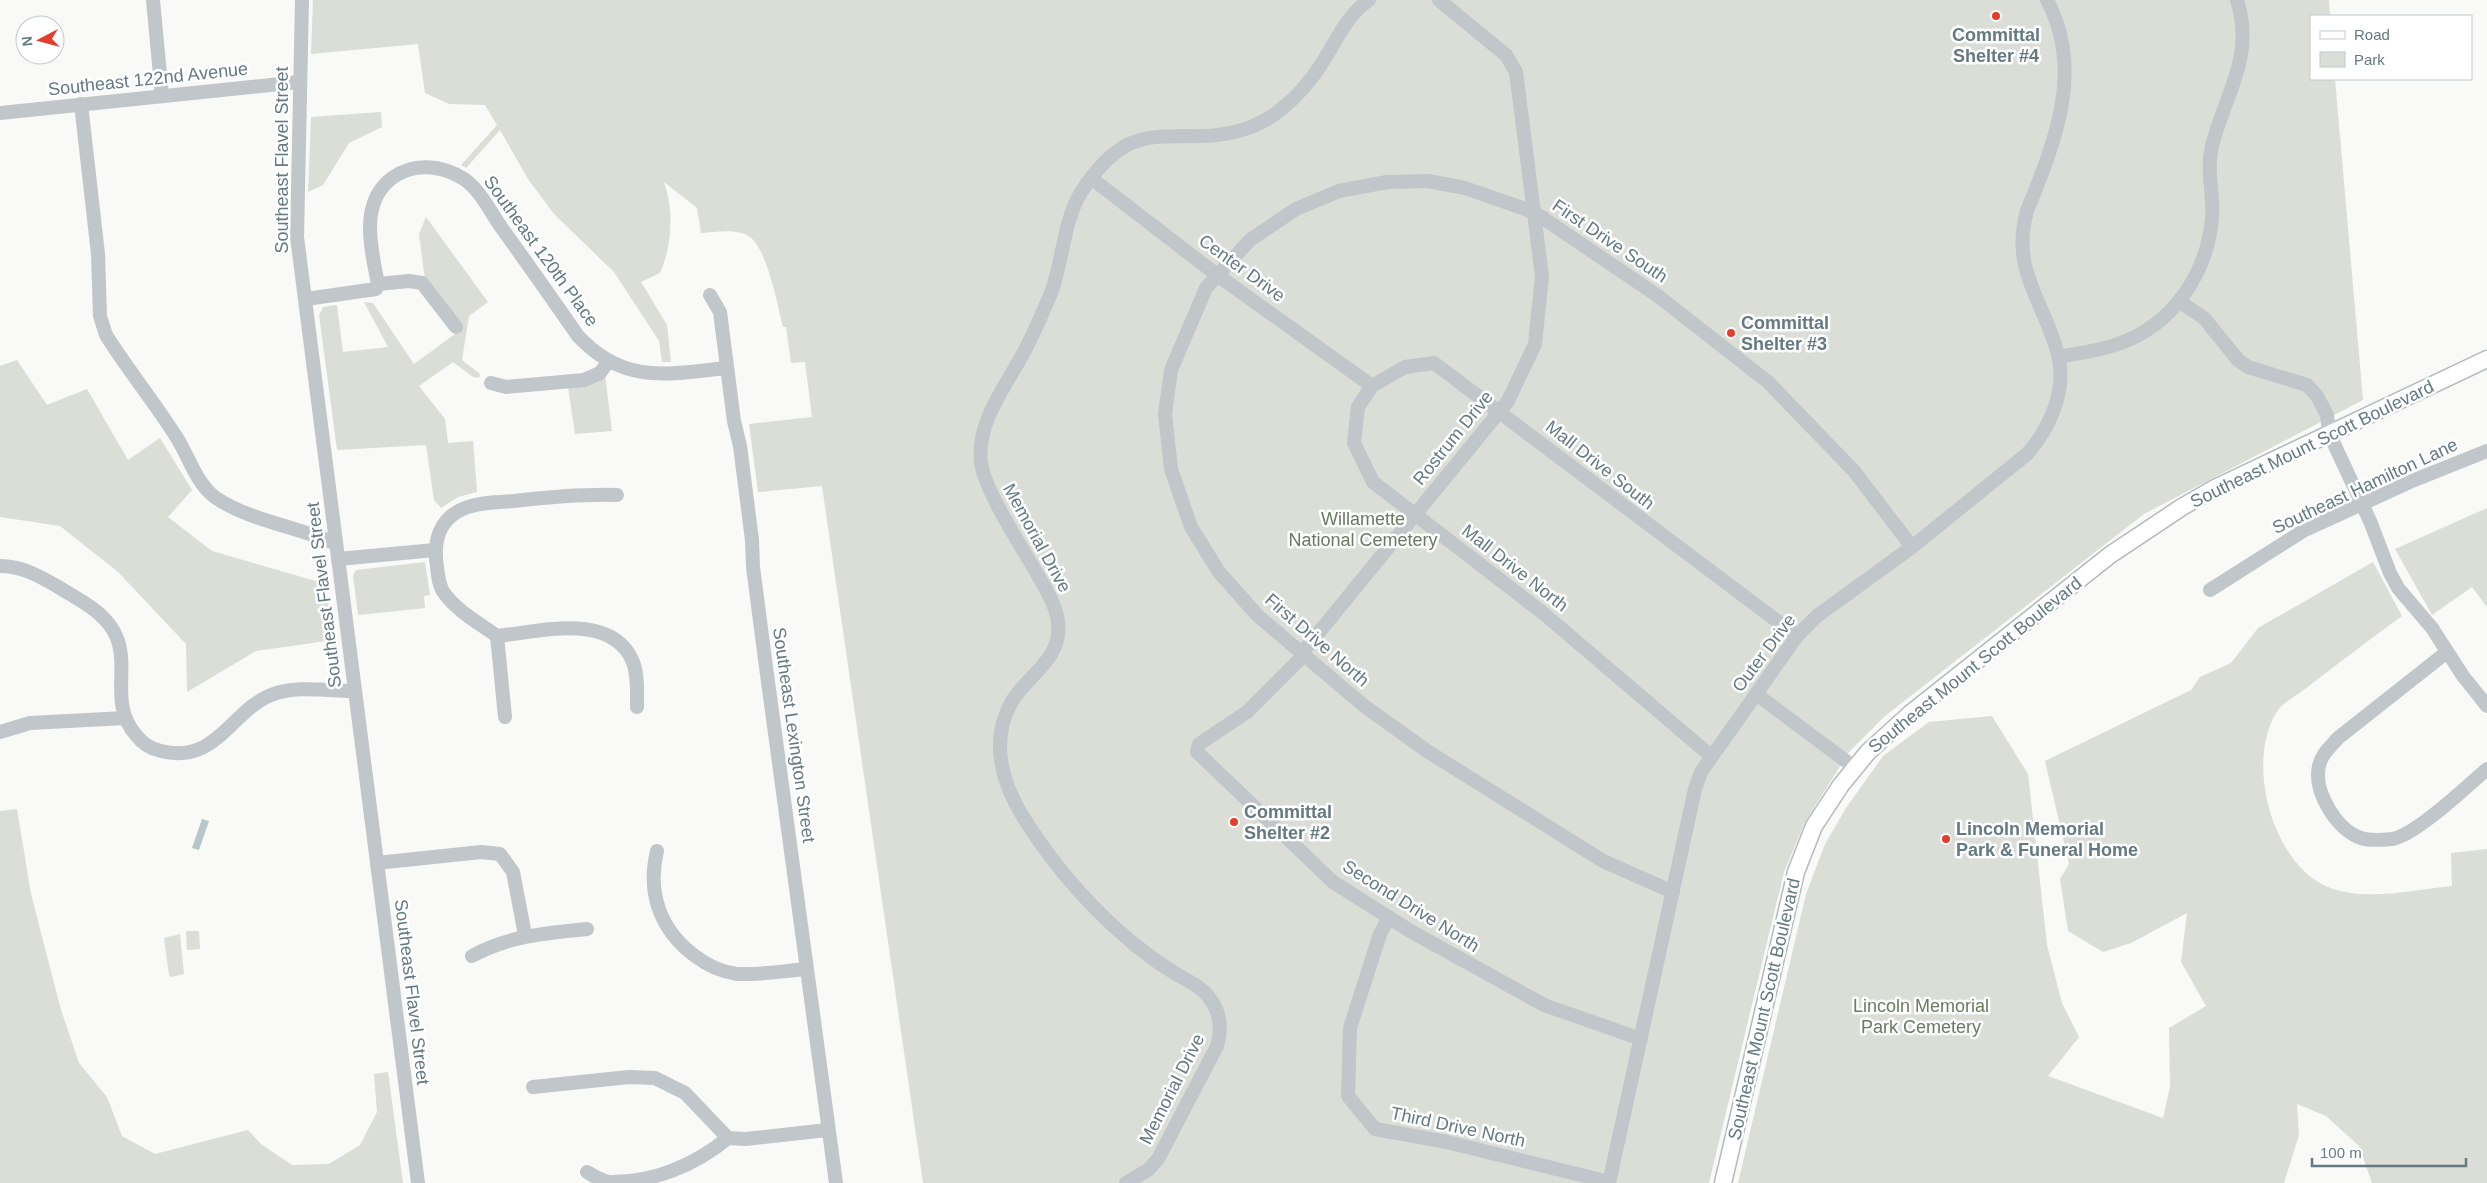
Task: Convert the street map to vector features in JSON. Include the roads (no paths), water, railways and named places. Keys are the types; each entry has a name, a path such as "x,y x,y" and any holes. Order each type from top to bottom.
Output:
{"main road":[{"name":"Southeast Mount Scott Boulevard","path":"1723,1183 1796,872 1814,826 1854,767 1879,741 1912,713 2118,550 2182,507 2215,488 2329,433 2486,361"}],"street":[{"path":"153,0 162,96"},
{"name":"Southeast Flavel Street","path":"302,0 297,228 354,691 418,1183"},
{"name":"Memorial Drive","path":"1126,1183 1148,1170 1166,1146 1217,1046 1220,1034 1220,1021 1214,1004 1200,987 1170,970 1136,946 1079,890 1038,840 1010,794 1000,765 1000,749 1004,724 1014,698 1046,664 1058,638 1058,624 1055,610 1044,586 987,484 981,452 984,427 1040,318 1052,290 1072,212 1091,178 1118,151 1131,143 1160,136 1201,136 1228,133 1259,124 1275,114 1302,90 1352,16 1369,0"},
{"path":"1439,0 1512,63 1516,72 1534,212"},
{"path":"2047,0 2059,32 2064,85 2057,133 2027,211 2023,225 2022,241 2027,276 2059,356 2098,350 2120,344 2162,319 2180,302 2191,286 2203,261 2210,236 2212,215 2209,161 2213,144 2237,76 2244,39 2237,0"},
{"name":"Southeast 122nd Avenue","path":"0,113 300,82"},
{"path":"81,104 98,254 100,316 106,335 177,438 201,481 212,495 230,506 261,519 302,530 336,544"},
{"name":"Southeast 120th Place","path":"378,284 369,221 373,200 386,183 411,169 426,167 447,170 473,187 578,336 608,362 638,373 658,374 728,368"},
{"name":"Center Drive","path":"1091,178 1217,275 1372,386"},
{"name":"First Drive South","path":"1217,275 1250,240 1296,209 1339,191 1387,182 1428,181 1465,188 1534,212 1658,296 1768,382 1854,471 1912,547"},
{"name":"Rostrum Drive","path":"1197,752 1199,744 1247,712 1299,660 1302,653 1508,401 1535,344 1542,276 1534,212"},
{"name":"First Drive North","path":"1217,275 1206,288 1171,370 1165,414 1171,469 1191,527 1219,572 1258,616 1362,704 1427,752 1603,861 1673,892"},
{"path":"306,299 370,292 376,289 378,284 409,281 422,283 456,327"},
{"name":"Southeast Lexington Street","path":"710,295 720,312 728,368 752,540 755,585 827,1130 836,1183"},
{"path":"2180,302 2204,318 2238,360 2248,367 2295,380 2307,386 2318,396 2327,415 2329,433 2362,504 2386,565 2398,588 2432,628 2447,652 2487,706"},
{"name":"Outer Drive","path":"1609,1183 1700,772 1797,636 1817,616 1912,547 2012,468 2040,439 2054,411 2058,394 2059,356"},
{"path":"491,383 506,387 584,380 600,373 608,362"},
{"name":"Mall Drive South","path":"1372,386 1405,367 1434,363 1499,411 1595,487 1797,636"},
{"name":"Mall Drive North","path":"1372,386 1358,407 1354,443 1373,482 1543,613 1710,756"},
{"name":"Southeast Hamilton Lane","path":"2210,590 2281,543 2362,504 2487,451"},
{"path":"617,495 589,494 484,503 466,508 452,515 443,525 435,543 435,550 442,590 455,605 497,636 574,628 594,630 619,641 633,663 637,679 637,707"},
{"path":"338,559 435,550"},
{"path":"0,566 20,569 42,577 89,606 109,624 119,647 120,700 125,718 138,738 149,746 166,752 189,752 208,744 260,702 274,694 292,691 354,691"},
{"path":"497,636 505,717"},
{"path":"2447,652 2338,738 2328,749 2318,768 2320,789 2324,799 2342,825 2352,833 2362,838 2392,838 2401,836 2427,818 2487,769"},
{"path":"1756,694 1854,767"},
{"path":"0,732 30,723 125,718"},
{"name":"Second Drive North","path":"1197,752 1333,882 1388,917 1544,1005 1641,1039"},
{"path":"657,851 653,865 660,917 675,939 686,950 709,965 736,974 806,968"},
{"path":"377,862 481,852 500,854 513,872 525,935"},
{"name":"Third Drive North","path":"1388,917 1365,979 1350,1028 1348,1096 1375,1129 1448,1142 1609,1183"},
{"path":"472,956 489,946 525,935 587,928"},
{"path":"533,1087 629,1077 656,1078 685,1093 728,1138"},
{"path":"588,1172 607,1182 657,1176 703,1157 728,1138 746,1139 827,1130"}],"place":[{"name":"Committal Shelter #4","path":"1996,16"},
{"name":"Committal Shelter #3","path":"1731,333"},
{"name":"Committal Shelter #2","path":"1234,822"},
{"name":"Lincoln Memorial Park & Funeral Home","path":"1946,839"}],"park label":[{"name":"Willamette National Cemetery","path":"1363,529"},
{"name":"Lincoln Memorial Park Cemetery","path":"1921,1016"}]}
